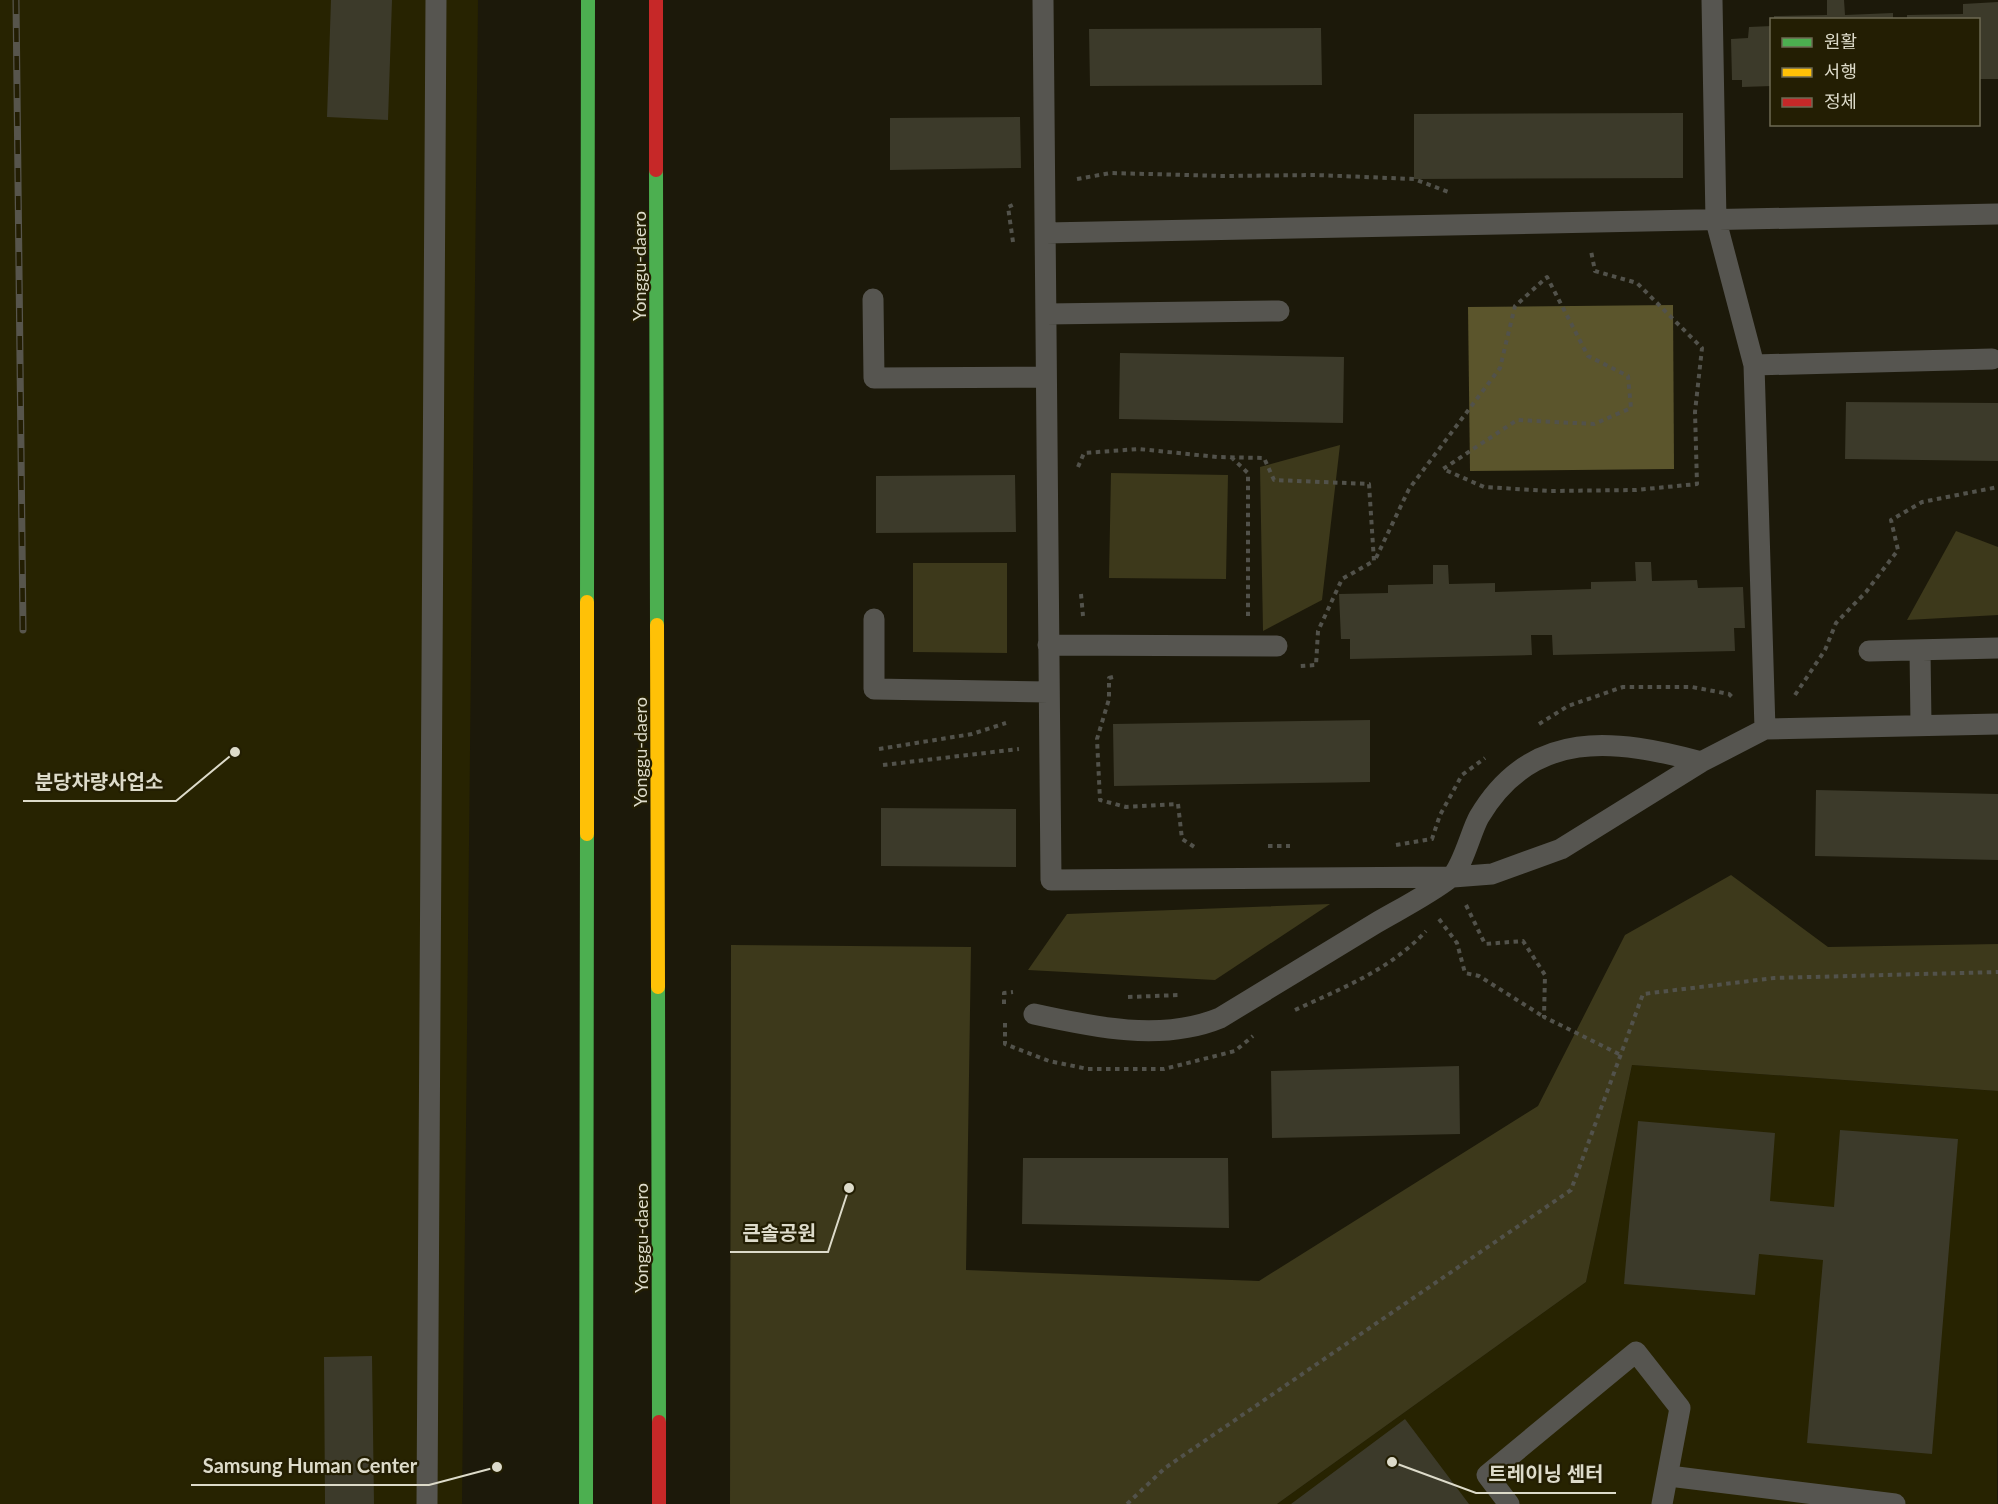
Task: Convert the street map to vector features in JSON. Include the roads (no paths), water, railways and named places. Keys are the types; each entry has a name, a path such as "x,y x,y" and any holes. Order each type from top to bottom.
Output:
{"main road":[{"path":"586,1504 588,0"},
{"name":"Yonggu-daero","path":"656,0 659,1504"}],"lane":[{"path":"427,1504 436,0"},
{"path":"1043,0 1047,645 1051,880 1453,877 1491,874 1561,849 1701,762 1765,729 1998,724"},
{"path":"1712,0 1716,221 1754,365 1765,729"},
{"path":"1046,233 1998,214"},
{"path":"873,299 874,378 1045,377"},
{"path":"1046,314 1279,311"},
{"path":"1754,365 1992,359"},
{"path":"874,618 874,689 1048,692"},
{"path":"1047,645 1277,646"},
{"path":"1869,651 1998,648"},
{"path":"1920,650 1921,725"},
{"path":"1034,1014 1070,1022 1143,1030 1201,1026 1220,1018 1453,877 1478,819 1491,798 1509,779 1531,763 1587,745 1617,744 1653,749 1701,762"},
{"path":"1509,1504 1487,1476 1636,1352 1680,1408 1662,1504"},
{"path":"1669,1476 1895,1504"}],"railway":[{"path":"16,0 23,630"}],"place":[{"name":"분당차량사업소","path":"235,752"},
{"name":"큰솔공원","path":"849,1188"},
{"name":"트레이닝 센터","path":"1392,1462"},
{"name":"Samsung Human Center","path":"497,1467"}]}
